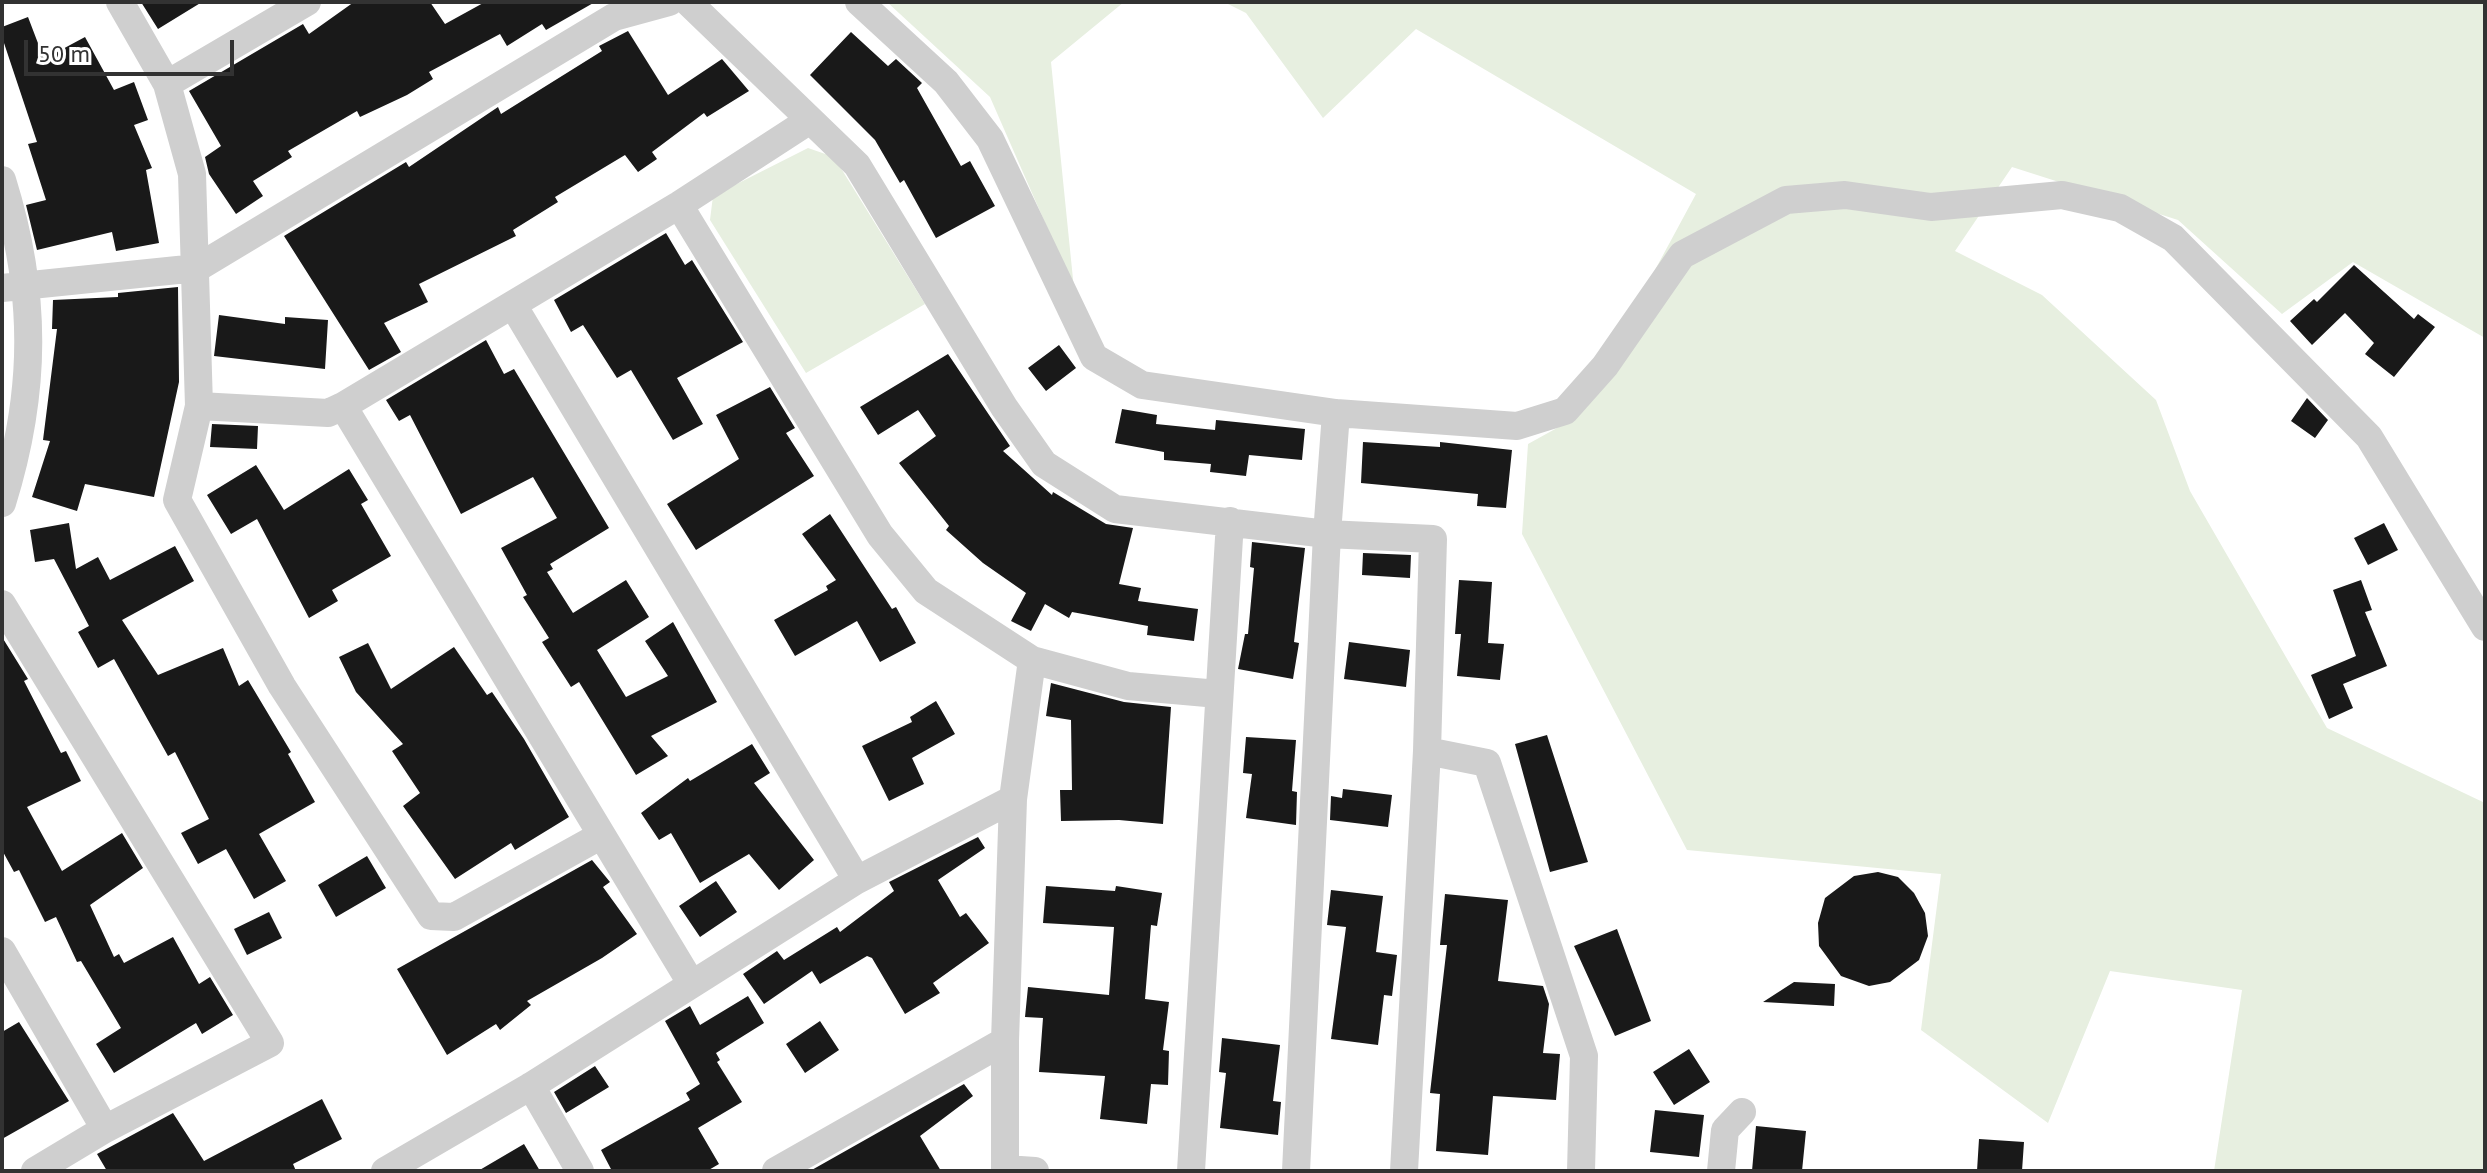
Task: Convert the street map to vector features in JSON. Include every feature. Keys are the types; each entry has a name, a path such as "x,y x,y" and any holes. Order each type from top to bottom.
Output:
{"street":[{"path":"120,2 167,84 192,174 199,406 177,500 282,686 431,916 454,917 600,836"},
{"path":"167,84 307,2"},
{"path":"15,287 197,268 614,17 669,2"},
{"path":"688,2 857,165 1004,407 1044,464 1115,509 1327,534 1433,539 1427,751 1404,1171"},
{"path":"859,2 946,82 990,139 1094,357 1142,385 1336,413 1517,426 1565,411 1605,366 1682,255 1786,200 1845,195 1931,207 2062,195 2120,208 2173,238 2369,437 2485,627"},
{"path":"199,406 328,413 343,406 679,205 810,120"},
{"path":"2,180 27,397 2,503"},
{"path":"679,205 880,535 926,591 1032,660 1128,686 1218,694"},
{"path":"513,305 857,880"},
{"path":"343,406 691,983"},
{"path":"1296,1171 1327,534 1336,413"},
{"path":"1191,1171 1230,521"},
{"path":"2,604 270,1043 105,1129 35,1171"},
{"path":"1032,660 1013,799 1005,1041 1005,1170 1035,1171"},
{"path":"1427,751 1487,763 1584,1056 1581,1171"},
{"path":"385,1171 531,1086 857,880 1013,799"},
{"path":"2,951 105,1129"},
{"path":"776,1171 1005,1041"},
{"path":"531,1086 580,1171"},
{"path":"1721,1171 1725,1130 1742,1112"}],"green space":[{"path":"887,2 1124,2 1051,62 1074,289 990,97"},
{"path":"1224,2 2485,2 2485,338 2353,262 2282,314 2178,220 2012,167 1955,251 2042,295 2156,400 2190,491 2327,728 2485,803 2485,1171 2214,1171 2242,990 2110,971 2048,1123 1921,1030 1941,874 1687,850 1522,534 1528,444 1575,418 1696,194 1416,29 1323,118 1246,13"},
{"path":"808,148 834,157 925,304 806,373 710,220 713,196"}],"building":[{"path":"141,2 202,2 158,29"},
{"path":"354,2 430,2 445,24 485,2 595,2 546,30 542,24 507,46 500,34 429,72 433,79 407,95 360,117 357,111 288,151 292,157 253,181 263,196 236,214 209,174 205,157 221,146 189,91 303,24 309,34"},
{"path":"28,17 44,59 85,37 114,90 134,82 148,120 134,125 152,168 146,170 159,243 116,251 112,232 37,250 26,205 46,200 28,144 37,142 2,37 2,27"},
{"path":"628,31 668,95 722,59 749,91 707,117 704,113 652,152 657,159 638,172 625,155 555,197 558,202 513,230 516,236 419,284 428,302 384,323 401,352 369,370 284,236 406,162 409,167 498,107 501,114 602,51 599,46"},
{"path":"851,32 888,66 896,59 922,83 917,88 961,166 970,161 995,206 936,238 904,180 900,183 875,140 810,75"},
{"path":"666,233 685,265 692,260 743,342 677,378 703,424 673,440 631,370 617,378 583,325 571,332 554,300"},
{"path":"2354,265 2414,319 2418,314 2435,327 2394,377 2365,354 2374,343 2345,313 2312,345 2290,321 2314,299 2317,302"},
{"path":"178,287 179,382 154,497 85,484 77,511 32,497 50,441 43,440 57,329 52,329 53,300 118,297 118,293"},
{"path":"219,315 285,324 285,317 328,320 325,369 214,356"},
{"path":"486,340 504,374 514,369 609,528 550,564 553,569 547,572 573,613 626,580 649,617 597,650 626,697 668,676 645,641 673,622 717,702 651,736 668,756 636,775 579,682 571,687 542,642 549,638 523,597 527,595 501,548 557,518 533,477 461,514 410,415 399,421 386,400"},
{"path":"1059,345 1076,368 1046,391 1028,368"},
{"path":"948,354 1010,446 1003,451 1052,495 1053,492 1106,524 1133,528 1119,584 1141,588 1138,601 1198,609 1194,641 1147,635 1148,626 1072,612 1069,618 1045,604 1031,631 1011,621 1026,593 983,563 946,530 949,526 899,463 936,436 918,410 878,435 860,407"},
{"path":"770,387 795,428 786,433 814,476 696,550 667,504 739,459 716,415"},
{"path":"2307,398 2328,420 2315,438 2291,421"},
{"path":"1122,409 1157,415 1156,424 1215,430 1216,420 1305,429 1302,460 1249,455 1246,476 1210,472 1211,464 1164,460 1164,452 1115,443"},
{"path":"212,424 258,426 257,449 210,447"},
{"path":"1363,442 1440,447 1440,442 1512,450 1506,508 1477,506 1478,494 1361,483"},
{"path":"256,465 284,510 349,469 368,500 361,504 391,556 332,590 338,601 309,618 257,519 231,534 207,495"},
{"path":"830,514 892,609 896,607 916,643 880,662 857,621 795,656 774,620 828,590 826,586 836,580 802,534"},
{"path":"69,523 76,569 98,557 110,580 175,546 194,581 122,620 158,675 223,648 239,686 248,680 291,752 288,754 315,802 259,834 286,881 254,899 226,849 198,864 181,833 209,819 175,752 168,756 114,659 98,668 78,632 89,626 54,559 35,562 30,530"},
{"path":"2384,523 2398,550 2368,565 2354,538"},
{"path":"1252,542 1305,548 1294,642 1299,643 1293,679 1238,669 1245,634 1248,634 1254,568 1250,567"},
{"path":"1363,553 1411,555 1410,578 1362,575"},
{"path":"1459,580 1492,582 1488,643 1504,644 1500,680 1457,676 1461,634 1455,634"},
{"path":"2361,580 2372,610 2365,612 2387,666 2343,684 2353,708 2329,719 2311,675 2356,656 2333,590"},
{"path":"2,637 28,679 24,681 61,753 66,751 81,781 27,807 62,871 122,833 143,868 90,905 114,957 119,954 124,963 173,937 199,984 210,977 233,1015 202,1034 196,1023 114,1073 96,1044 121,1028 81,961 77,962 56,917 45,922 19,870 14,872 2,850"},
{"path":"1349,642 1410,650 1406,687 1344,679"},
{"path":"368,643 391,689 454,647 487,695 492,692 524,739 569,817 515,850 511,843 455,879 403,806 420,793 392,751 403,744 356,692 339,657"},
{"path":"1051,683 1124,702 1171,707 1163,824 1119,820 1061,821 1060,790 1072,790 1071,720 1046,716"},
{"path":"936,701 955,734 912,758 924,784 889,801 862,746 912,722 910,717"},
{"path":"1547,735 1588,862 1550,872 1515,744"},
{"path":"1246,737 1296,740 1292,791 1297,792 1296,825 1246,818 1252,774 1243,773"},
{"path":"752,744 770,773 754,783 814,860 779,890 749,854 700,883 671,833 659,840 641,813 688,778 690,781"},
{"path":"1343,789 1392,795 1388,827 1330,820 1331,796 1342,798"},
{"path":"978,837 985,848 938,880 960,917 966,913 989,943 933,983 940,993 905,1014 872,958 867,956 820,984 812,971 764,1004 743,974 777,951 784,960 837,927 840,932 894,891 889,882"},
{"path":"367,856 386,888 336,917 318,885"},
{"path":"592,860 610,882 603,887 637,934 527,1001 531,1005 500,1030 496,1024 447,1055 397,969"},
{"path":"1878,872 1898,877 1914,893 1925,913 1928,936 1919,960 1890,982 1869,986 1841,976 1819,946 1818,923 1825,898 1854,876"},
{"path":"716,881 737,912 700,937 679,906"},
{"path":"1046,886 1115,891 1116,886 1162,893 1157,926 1151,925 1145,999 1169,1002 1163,1050 1169,1051 1168,1085 1151,1084 1147,1124 1100,1119 1105,1076 1039,1072 1043,1018 1025,1017 1028,987 1109,995 1114,927 1043,923"},
{"path":"1331,890 1383,896 1376,952 1397,955 1392,996 1384,995 1378,1045 1331,1039 1346,927 1327,925"},
{"path":"1445,894 1508,900 1498,981 1543,986 1549,1004 1543,1053 1560,1054 1556,1100 1493,1096 1488,1155 1436,1151 1440,1094 1430,1093 1447,945 1440,945"},
{"path":"269,912 282,938 247,955 234,929"},
{"path":"1617,929 1651,1021 1615,1036 1574,946"},
{"path":"1794,982 1835,984 1834,1006 1763,1002"},
{"path":"748,996 764,1023 716,1053 720,1060 717,1062 742,1102 698,1128 719,1164 707,1171 612,1171 601,1150 690,1100 686,1093 700,1084 665,1021 690,1006 700,1025"},
{"path":"820,1021 839,1050 805,1073 786,1044"},
{"path":"19,1022 69,1101 2,1139 2,1032"},
{"path":"1222,1038 1280,1045 1273,1101 1281,1102 1278,1135 1220,1128 1226,1073 1219,1072"},
{"path":"1689,1049 1710,1082 1674,1105 1653,1072"},
{"path":"595,1066 609,1087 566,1113 554,1092"},
{"path":"964,1084 973,1096 920,1136 941,1171 810,1171"},
{"path":"322,1099 342,1139 293,1164 296,1171 107,1171 97,1154 173,1113 204,1161"},
{"path":"1655,1110 1704,1115 1699,1157 1650,1152"},
{"path":"1756,1126 1806,1131 1802,1171 1752,1171"},
{"path":"1979,1139 2024,1142 2022,1171 1977,1171"},
{"path":"524,1144 540,1171 478,1171"}]}
